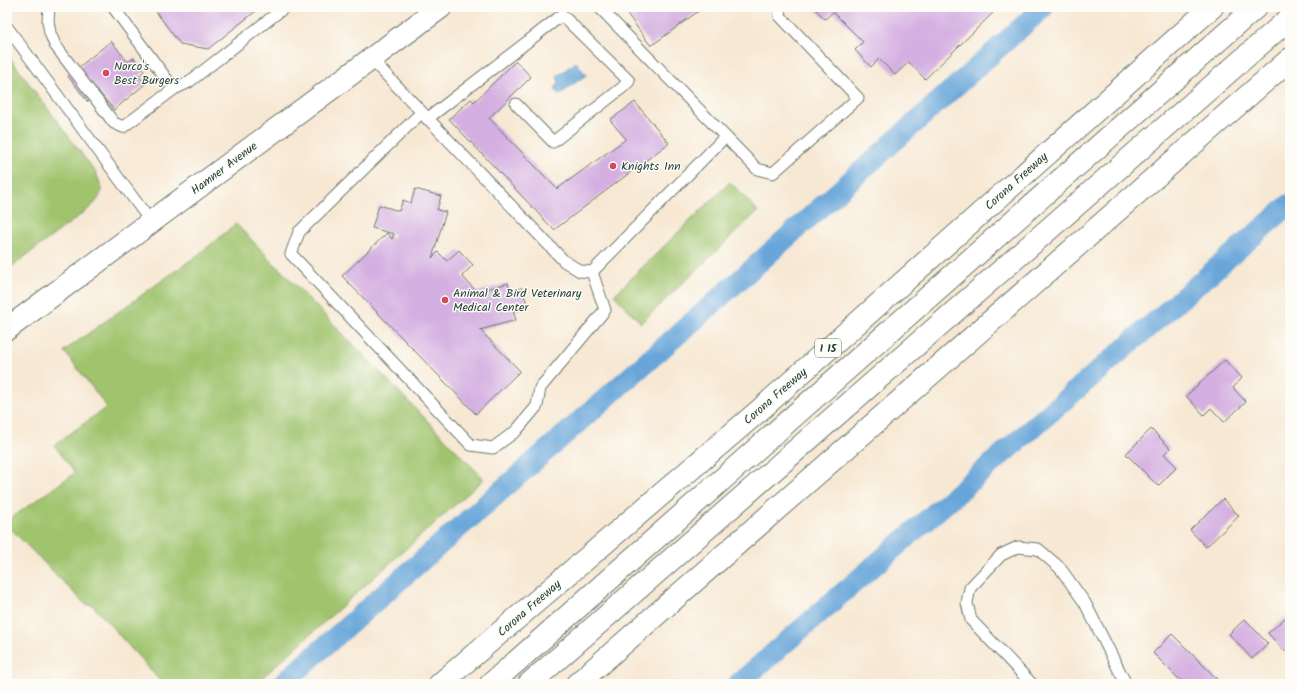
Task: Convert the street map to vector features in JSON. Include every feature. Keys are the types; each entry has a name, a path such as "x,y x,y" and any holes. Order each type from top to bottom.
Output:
{"main road":[{"name":"Hamner Avenue","path":"7,329 441,7"},
{"name":"Corona Freeway","path":"440,684 761,409 1212,7"},
{"path":"491,684 1256,7"},
{"path":"529,684 1290,18"},
{"path":"577,684 1290,59"},
{"name":"I 15","path":"761,409 925,301"},
{"path":"816,473 941,324"}],"lane":[{"path":"49,7 48,22 50,33 55,45 114,123 123,127 174,89 189,82 285,7"},
{"path":"113,7 174,89"},
{"path":"599,7 757,169 773,173 858,98 780,16 779,7"},
{"path":"516,104 553,142 629,81 562,16 424,116 299,232 292,254 471,445 493,448 516,431 537,406 540,388 605,310 592,272"},
{"path":"7,27 151,222"},
{"path":"371,59 564,261 580,271 592,272"},
{"path":"592,272 725,136"},
{"path":"1032,684 971,620 967,603 970,588 1001,555 1018,547 1038,549 1060,568 1085,603 1126,684"}],"green space":[{"path":"7,54 96,173 101,192 98,199 91,207 7,270"},
{"path":"730,182 758,211 641,323 614,295"},
{"path":"236,224 484,479 255,684 163,684 92,605 85,604 7,525 7,521 75,473 54,445 107,407 64,351 199,254"}],"water":[{"path":"576,62 586,75 559,95 555,89 559,82 557,76"}],"building":[{"path":"154,7 261,7 208,49 180,44"},
{"path":"632,7 704,7 651,46 625,11"},
{"path":"813,7 999,7 925,79 909,62 895,75 879,59 871,67 855,50 863,42 833,12 825,19"},
{"name":"Norco's Best Burgers","path":"111,41 128,62 134,58 144,71 139,76 145,84 114,110 100,93 88,102 68,76"},
{"name":"Knights Inn","path":"516,61 531,77 489,118 557,189 626,139 610,120 635,102 669,143 554,230 449,119 471,99 474,102"},
{"name":"Animal & Bird Veterinary Medical Center","path":"415,189 441,196 437,210 446,212 432,258 438,252 447,261 459,250 473,265 462,276 477,292 508,283 510,292 522,288 528,307 513,311 516,320 480,330 520,371 476,414 342,276 387,233 392,239 394,234 372,228 379,205 399,211 403,200 411,203"},
{"path":"1225,360 1242,378 1233,388 1246,402 1224,422 1211,408 1204,415 1186,396"},
{"path":"1151,429 1170,448 1164,454 1177,467 1158,486 1126,454"},
{"path":"1223,499 1239,516 1206,547 1190,530"},
{"path":"1285,618 1290,623 1290,645 1284,651 1268,633"},
{"path":"1245,619 1268,644 1252,659 1229,634"},
{"path":"1172,634 1222,684 1184,684 1153,653"}],"waterway":[{"path":"282,684 734,285 1044,7"},
{"path":"738,684 1290,204"}],"place":[{"name":"Norco's Best Burgers","path":"106,73"},
{"name":"Knights Inn","path":"613,166"},
{"name":"Animal & Bird Veterinary Medical Center","path":"445,300"}]}
